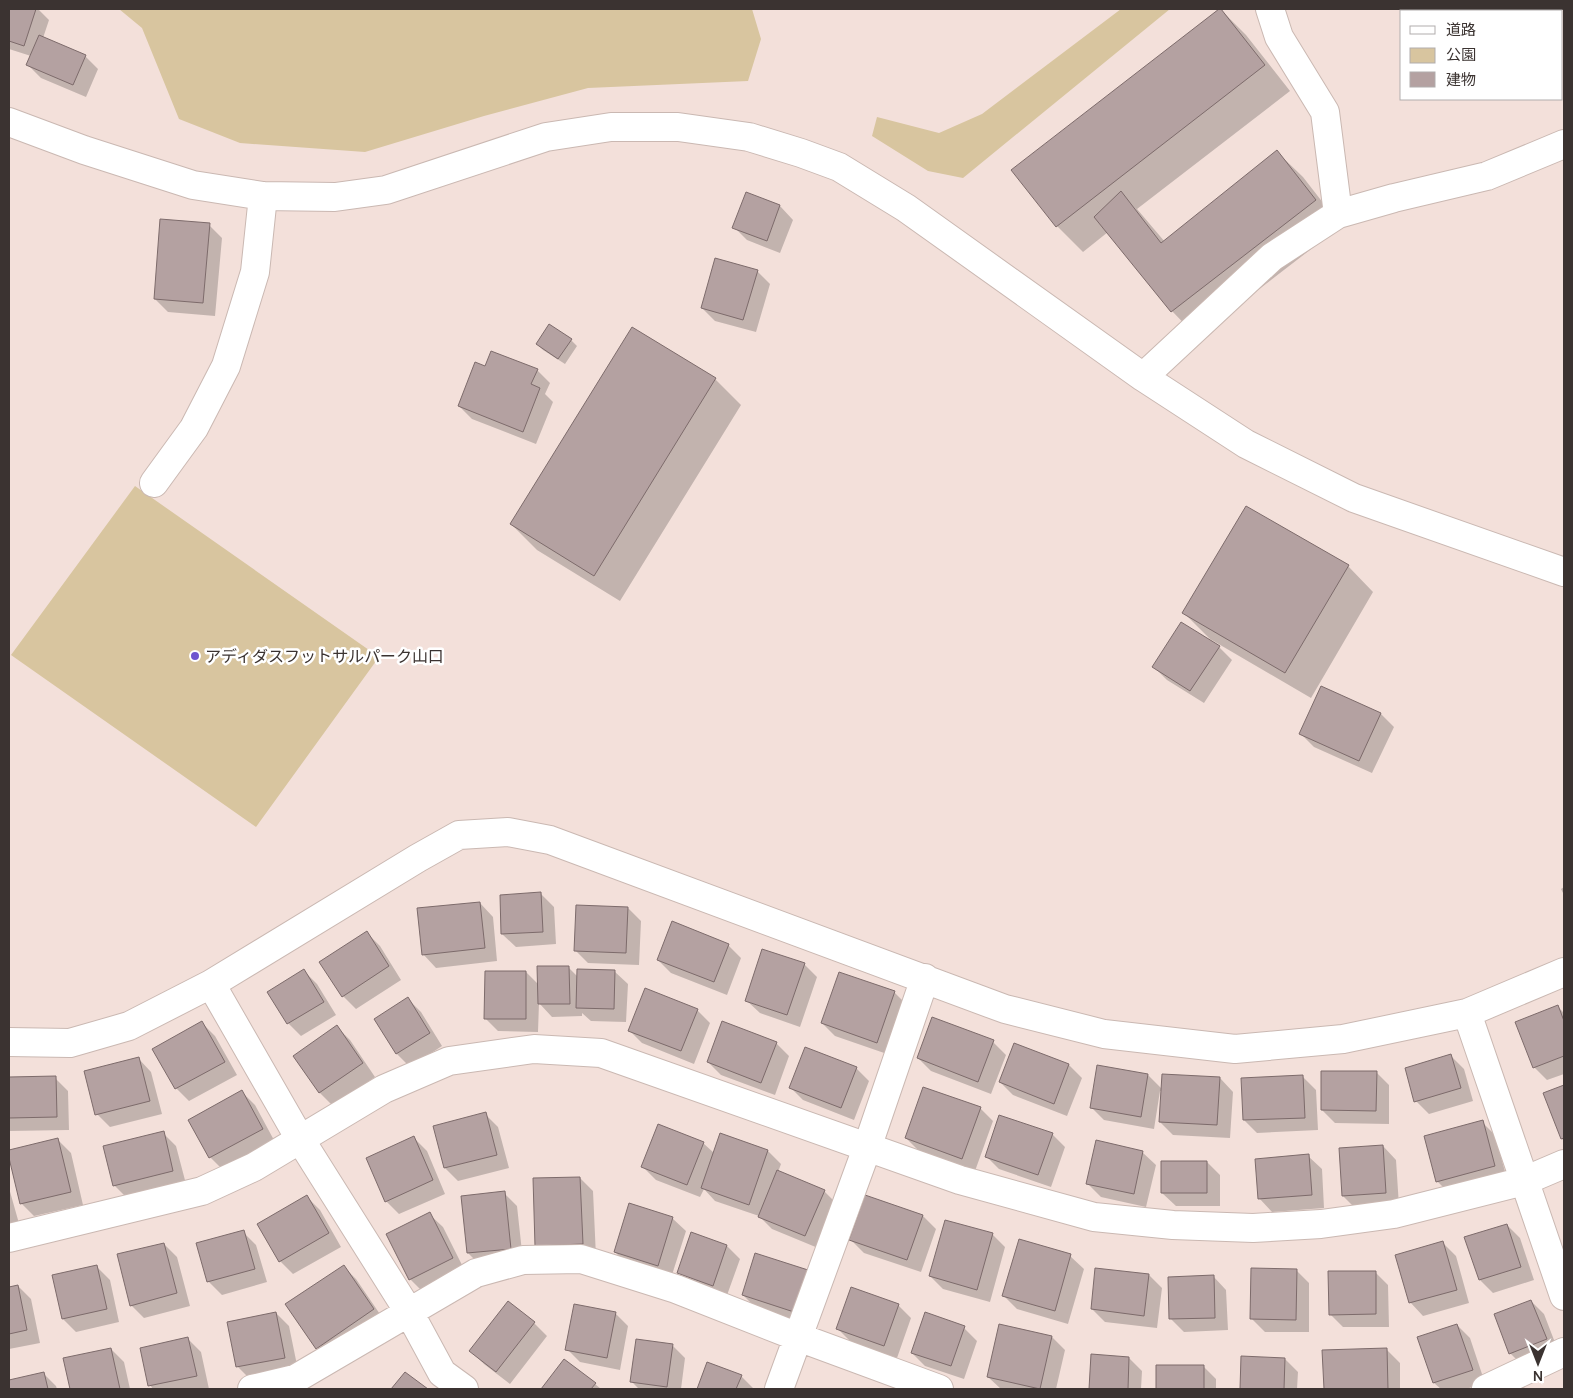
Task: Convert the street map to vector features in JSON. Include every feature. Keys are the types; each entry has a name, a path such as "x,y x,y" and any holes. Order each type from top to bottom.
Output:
{"street":[{"path":"1270,9 1279,37 1325,112 1338,214"},
{"path":"9,122 84,150 193,185 263,196 335,196 386,190 546,138 611,127 678,127 749,138 801,152 839,167 906,208 1143,377 1246,444 1354,498 1564,572"},
{"path":"1143,377 1272,257 1338,214 1394,198 1487,176 1564,144"},
{"path":"154,483 194,428 226,366 255,272 263,196"},
{"path":"9,1042 70,1043 129,1026 211,984 459,835 508,832 550,840 1005,1009 1104,1034 1235,1049 1343,1040 1468,1012 1564,972"},
{"path":"779,1389 867,1148 925,978"},
{"path":"211,984 300,1139 410,1312 442,1373 464,1389"},
{"path":"1468,1012 1564,1296"},
{"path":"9,1238 202,1191 254,1167 384,1089 449,1061 534,1049 601,1054 960,1180 1094,1217 1173,1225 1252,1228 1321,1224 1394,1214 1524,1181 1564,1164"},
{"path":"252,1389 295,1379 476,1273 523,1260 581,1259 676,1289 798,1337 939,1389"},
{"path":"1486,1389 1564,1352"}],"green space":[{"path":"119,9 752,9 761,39 748,81 588,88 484,116 365,152 240,143 179,119 142,28"},
{"path":"1121,9 1170,9 963,178 928,171 872,136 877,117 939,133 982,114"},
{"name":"アディダスフットサルパーク山口","path":"135,486 379,657 256,827 11,655"}],"building":[{"path":"9,9 36,9 24,46 9,41"},
{"path":"1221,9 1265,65 1056,227 1011,170"},
{"path":"39,35 86,55 73,85 26,65"},
{"path":"1277,150 1316,200 1171,312 1094,217 1121,191 1161,243"},
{"path":"746,192 780,205 767,241 732,228"},
{"path":"160,219 210,223 203,303 154,299"},
{"path":"715,258 758,270 743,320 701,308"},
{"path":"549,324 572,339 558,359 536,344"},
{"path":"632,327 716,378 594,576 510,524"},
{"path":"491,351 538,369 531,384 540,388 523,432 458,406 475,362 485,366"},
{"path":"1246,506 1349,565 1285,673 1182,613"},
{"path":"1181,622 1220,646 1190,691 1152,667"},
{"path":"1321,686 1381,713 1359,761 1299,734"},
{"path":"541,892 543,932 501,934 500,895"},
{"path":"480,902 485,948 422,955 417,908"},
{"path":"576,905 628,907 626,953 574,951"},
{"path":"672,921 729,944 714,982 657,960"},
{"path":"367,931 389,966 342,997 319,962"},
{"path":"762,949 805,963 787,1015 745,1001"},
{"path":"537,966 569,966 570,1004 538,1004"},
{"path":"304,969 324,1002 287,1024 267,992"},
{"path":"577,969 615,970 614,1009 576,1008"},
{"path":"485,971 526,971 526,1019 484,1019"},
{"path":"839,972 895,991 877,1043 821,1023"},
{"path":"645,988 698,1009 681,1051 628,1031"},
{"path":"408,997 430,1033 396,1054 374,1019"},
{"path":"1558,1005 1564,1021 1564,1056 1533,1068 1515,1022"},
{"path":"932,1017 994,1040 978,1082 917,1058"},
{"path":"202,1021 225,1062 175,1089 152,1049"},
{"path":"722,1021 777,1042 761,1083 707,1062"},
{"path":"337,1025 363,1063 319,1093 293,1056"},
{"path":"1014,1043 1069,1064 1054,1104 999,1082"},
{"path":"805,1047 857,1067 841,1108 789,1088"},
{"path":"1451,1054 1461,1088 1414,1102 1405,1068"},
{"path":"139,1057 150,1101 95,1115 84,1071"},
{"path":"1097,1065 1148,1074 1141,1117 1090,1108"},
{"path":"1321,1071 1377,1071 1376,1111 1321,1110"},
{"path":"1162,1074 1220,1077 1217,1125 1159,1122"},
{"path":"1303,1075 1305,1118 1243,1120 1241,1078"},
{"path":"56,1076 57,1117 9,1118 9,1077"},
{"path":"1564,1085 1564,1138 1561,1139 1543,1093"},
{"path":"923,1087 981,1107 962,1159 905,1138"},
{"path":"242,1090 263,1129 209,1158 188,1120"},
{"path":"486,1112 497,1155 444,1168 433,1126"},
{"path":"999,1115 1053,1133 1038,1175 985,1157"},
{"path":"1483,1120 1495,1166 1436,1182 1424,1136"},
{"path":"658,1124 704,1142 687,1185 641,1167"},
{"path":"164,1131 173,1171 113,1186 103,1146"},
{"path":"720,1133 768,1150 749,1205 701,1188"},
{"path":"414,1136 433,1180 385,1202 366,1158"},
{"path":"58,1138 71,1192 20,1204 9,1158 9,1150"},
{"path":"1096,1140 1143,1151 1134,1194 1086,1184"},
{"path":"1383,1145 1386,1193 1342,1196 1339,1148"},
{"path":"1309,1154 1312,1195 1258,1199 1255,1159"},
{"path":"1161,1161 1207,1161 1207,1193 1161,1193"},
{"path":"777,1170 825,1190 805,1236 758,1217"},
{"path":"580,1177 583,1244 535,1246 533,1178"},
{"path":"505,1191 511,1249 467,1253 461,1196"},
{"path":"307,1195 329,1233 279,1262 257,1224"},
{"path":"865,1195 923,1215 907,1260 849,1240"},
{"path":"629,1203 673,1217 658,1266 614,1252"},
{"path":"430,1212 453,1258 409,1280 386,1234"},
{"path":"945,1220 993,1233 977,1290 929,1276"},
{"path":"1507,1224 1521,1267 1479,1280 1464,1237"},
{"path":"244,1230 255,1269 207,1282 196,1243"},
{"path":"691,1232 727,1245 713,1286 677,1273"},
{"path":"1019,1239 1071,1254 1055,1311 1002,1296"},
{"path":"1443,1241 1457,1290 1409,1303 1395,1255"},
{"path":"164,1243 177,1293 130,1306 117,1254"},
{"path":"755,1253 808,1270 794,1312 742,1295"},
{"path":"97,1265 107,1309 62,1319 52,1275"},
{"path":"344,1265 374,1309 316,1349 285,1304"},
{"path":"1095,1268 1149,1274 1144,1316 1091,1309"},
{"path":"1251,1268 1297,1269 1296,1320 1250,1319"},
{"path":"1328,1271 1376,1271 1376,1314 1329,1315"},
{"path":"1214,1275 1215,1318 1169,1319 1168,1277"},
{"path":"18,1285 27,1330 9,1334 9,1287"},
{"path":"851,1287 899,1304 884,1346 836,1329"},
{"path":"1531,1300 1547,1339 1509,1354 1494,1314"},
{"path":"508,1301 535,1322 496,1372 469,1351"},
{"path":"574,1304 616,1312 607,1358 565,1350"},
{"path":"276,1312 285,1358 236,1367 227,1322"},
{"path":"925,1312 965,1326 951,1366 911,1353"},
{"path":"999,1324 1052,1336 1040,1389 987,1377"},
{"path":"1457,1324 1473,1370 1433,1383 1417,1337"},
{"path":"188,1337 197,1376 148,1386 140,1348"},
{"path":"636,1339 673,1344 667,1387 630,1382"},
{"path":"111,1348 120,1389 70,1389 63,1358"},
{"path":"1387,1348 1388,1389 1324,1389 1322,1350"},
{"path":"1091,1354 1129,1357 1128,1389 1089,1389"},
{"path":"1241,1356 1285,1358 1284,1389 1240,1389"},
{"path":"564,1359 596,1383 591,1389 541,1389"},
{"path":"707,1362 742,1375 736,1389 697,1389"},
{"path":"1156,1365 1204,1365 1204,1389 1156,1389"},
{"path":"44,1372 48,1389 9,1389 9,1380"},
{"path":"405,1372 428,1389 391,1389"}],"place":[{"name":"アディダスフットサルパーク山口","path":"195,656"}]}
